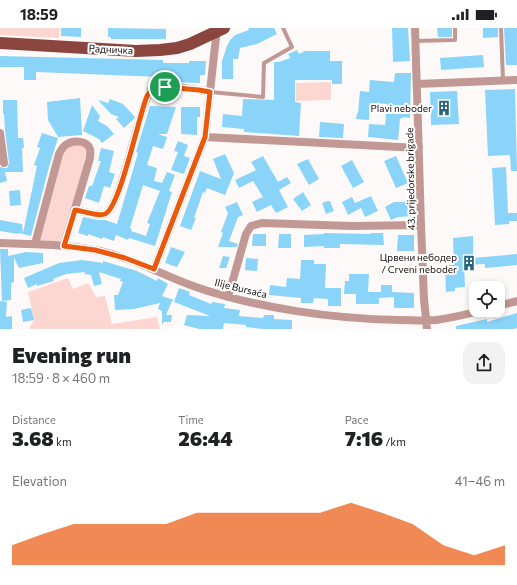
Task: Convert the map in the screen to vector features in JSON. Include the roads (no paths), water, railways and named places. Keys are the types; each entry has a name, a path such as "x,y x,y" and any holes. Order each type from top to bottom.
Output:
{"main road":[{"name":"Радничка","path":"0,43 136,51 160,50 177,48 190,44 220,29"}],"street":[{"name":"43. prijedorske brigade","path":"415,28 421,225 427,329"},
{"path":"154,269 205,137 214,53 220,29"},
{"path":"417,84 517,80"},
{"path":"75,210 105,214 110,210 127,164 143,105 150,91 165,87 210,92"},
{"path":"0,133 4,163"},
{"path":"205,137 419,148"},
{"path":"35,244 59,154 62,148 67,144 76,141 88,145 91,150 90,158 64,246"},
{"path":"228,297 248,228 254,224 277,223 351,226 421,225"},
{"name":"Ilije Bursaća","path":"0,243 64,246 95,250 125,258 193,286 228,297 330,316 373,320 435,320 469,313"},
{"path":"505,304 517,301"}],"lane":[{"path":"210,92 263,97 264,63 292,47 283,28"},
{"path":"416,41 455,40 455,28"},
{"path":"500,28 502,80"}],"place":[{"name":"Plavi neboder","path":"444,108"},
{"name":"Црвени небодер / Crveni neboder","path":"469,263"}]}
